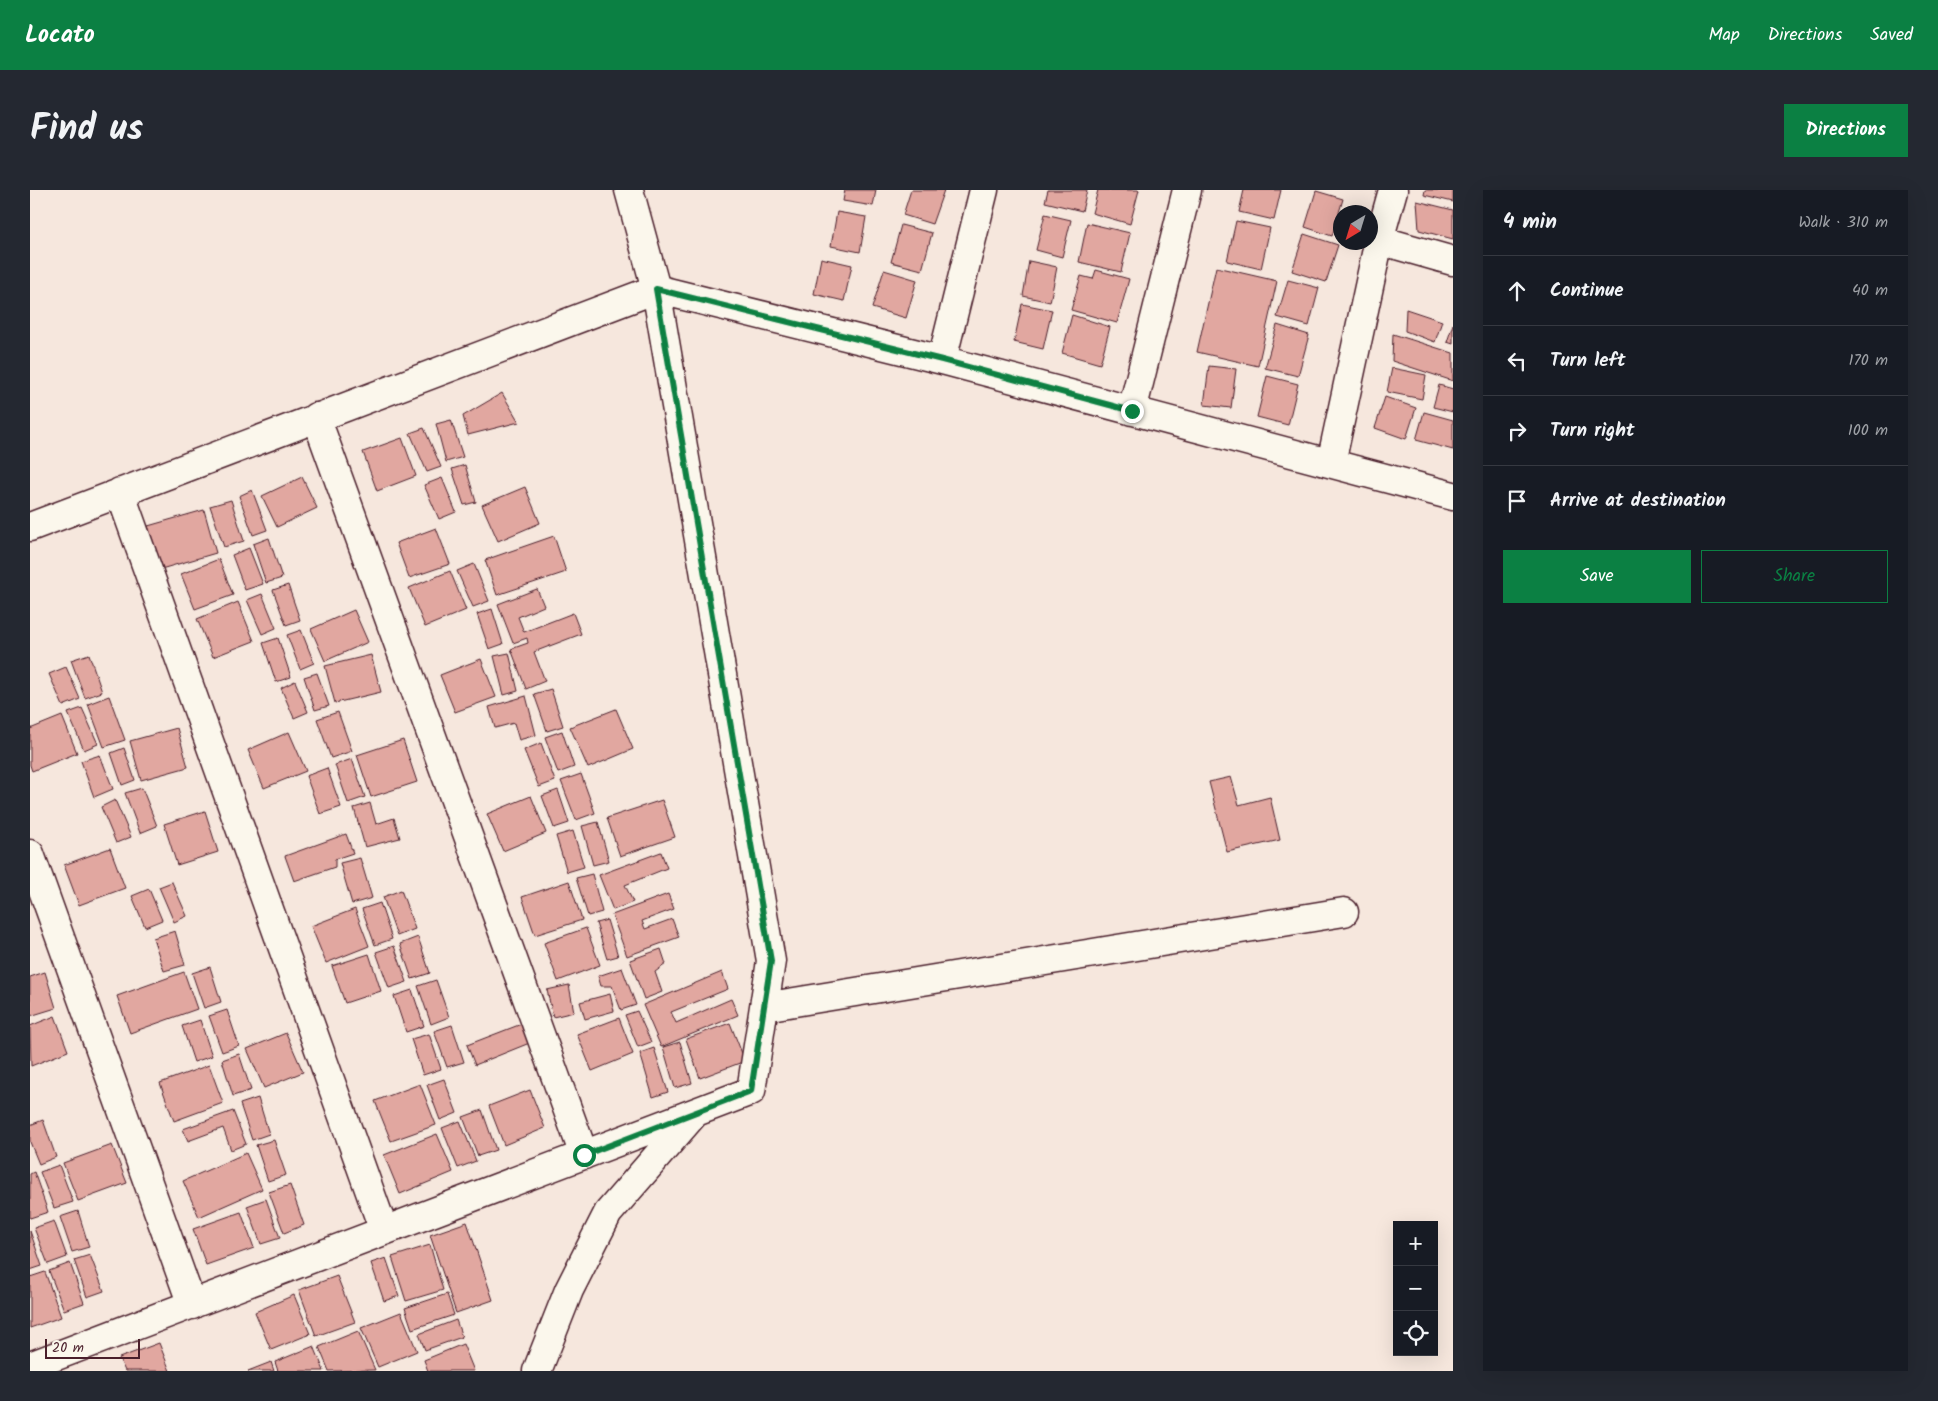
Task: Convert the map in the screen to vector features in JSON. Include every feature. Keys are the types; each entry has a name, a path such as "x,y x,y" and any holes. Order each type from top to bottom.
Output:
{"street":[{"path":"30,1366 751,1091 771,961 656,289 629,190"},
{"path":"942,360 984,190"},
{"path":"1132,411 1187,190"},
{"path":"1331,464 1379,240 1393,190"},
{"path":"1379,240 1453,261"},
{"path":"30,527 656,289 942,360 1453,496"},
{"path":"316,417 584,1155"},
{"path":"120,492 384,1232"},
{"path":"30,854 192,1305"},
{"path":"764,1007 1344,912"},
{"path":"536,1371 569,1290 608,1213 696,1112"}],"building":[{"path":"845,190 876,190 873,206 843,201"},
{"path":"911,190 944,190 932,224 903,215"},
{"path":"1048,190 1087,190 1082,211 1045,202"},
{"path":"1098,190 1139,190 1130,224 1092,213"},
{"path":"1244,190 1281,190 1274,220 1239,212"},
{"path":"1425,190 1453,190 1453,202 1424,195"},
{"path":"1316,191 1343,199 1341,205 1333,205 1332,236 1305,227"},
{"path":"1417,201 1453,210 1453,239 1419,230"},
{"path":"837,212 866,217 860,252 831,246"},
{"path":"1045,214 1071,220 1062,257 1036,250"},
{"path":"1236,221 1270,228 1261,269 1227,261"},
{"path":"1087,223 1130,233 1121,272 1079,262"},
{"path":"901,225 932,233 922,270 891,262"},
{"path":"1304,234 1333,243 1333,250 1336,250 1326,282 1292,271"},
{"path":"821,258 852,265 844,301 814,294"},
{"path":"1029,261 1057,267 1050,302 1023,296"},
{"path":"1216,267 1277,281 1258,366 1197,352"},
{"path":"884,270 917,280 906,318 872,308"},
{"path":"1096,270 1129,279 1117,323 1071,310 1081,276 1093,279"},
{"path":"1288,280 1319,288 1309,326 1277,317"},
{"path":"1022,304 1052,310 1043,349 1014,342"},
{"path":"1406,309 1442,321 1435,342 1405,331"},
{"path":"1072,315 1110,327 1100,364 1062,353"},
{"path":"1453,324 1453,344 1447,342"},
{"path":"1277,325 1309,335 1298,376 1265,368"},
{"path":"1393,334 1453,353 1453,381 1392,361"},
{"path":"1209,366 1236,369 1231,408 1204,405"},
{"path":"1392,368 1426,375 1422,399 1387,392"},
{"path":"1267,376 1298,384 1288,425 1257,417"},
{"path":"1439,385 1453,389 1453,412 1433,407"},
{"path":"502,393 519,422 468,435 463,416"},
{"path":"1385,397 1416,408 1406,439 1375,428"},
{"path":"1424,412 1453,420 1453,450 1416,440"},
{"path":"451,420 463,457 446,462 436,424"},
{"path":"424,428 441,467 427,472 410,433"},
{"path":"402,438 416,476 377,491 363,452"},
{"path":"465,465 476,502 464,505 452,469"},
{"path":"302,477 317,508 277,527 262,496"},
{"path":"442,478 456,512 439,519 424,485"},
{"path":"525,487 540,523 498,541 482,505"},
{"path":"252,490 267,530 253,535 239,496"},
{"path":"231,500 244,541 224,547 210,506"},
{"path":"204,510 216,553 161,569 148,526"},
{"path":"436,528 450,564 409,578 396,543"},
{"path":"554,536 566,572 497,595 485,560"},
{"path":"269,538 282,578 266,583 253,544"},
{"path":"249,548 263,584 245,590 232,555"},
{"path":"219,559 233,595 195,609 181,574"},
{"path":"474,564 489,601 473,607 457,571"},
{"path":"450,571 466,610 425,627 409,588"},
{"path":"288,585 300,620 286,625 273,590"},
{"path":"537,589 544,606 518,617 524,632 573,613 581,634 534,652 545,681 526,689 511,649 528,643 527,638 513,643 498,604"},
{"path":"262,594 276,628 262,634 247,600"},
{"path":"238,602 254,641 213,657 197,619"},
{"path":"492,609 503,644 489,649 477,614"},
{"path":"354,610 368,642 325,661 311,629"},
{"path":"301,630 314,663 300,669 287,635"},
{"path":"278,638 291,677 276,682 263,643"},
{"path":"509,653 518,691 504,695 494,656"},
{"path":"89,654 102,692 85,698 71,660"},
{"path":"371,655 381,692 335,703 325,666"},
{"path":"481,659 496,697 455,712 440,675"},
{"path":"66,667 80,699 63,706 49,674"},
{"path":"317,673 329,706 315,710 304,677"},
{"path":"295,681 308,712 294,718 281,688"},
{"path":"551,689 563,726 547,731 534,694"},
{"path":"109,696 125,740 104,747 88,704"},
{"path":"526,696 536,735 519,740 514,723 495,728 489,707"},
{"path":"82,708 98,744 84,750 68,713"},
{"path":"616,709 633,749 588,768 570,727"},
{"path":"338,712 352,751 331,758 317,719"},
{"path":"62,716 77,753 32,771 30,765 30,729"},
{"path":"177,728 188,767 141,780 130,741"},
{"path":"562,731 574,767 558,773 545,737"},
{"path":"289,732 306,771 264,788 248,750"},
{"path":"403,740 417,782 371,797 357,755"},
{"path":"541,743 555,781 539,787 524,750"},
{"path":"124,748 135,780 122,785 111,753"},
{"path":"100,755 113,789 94,797 81,761"},
{"path":"352,759 365,797 348,803 335,765"},
{"path":"327,768 341,807 320,814 306,776"},
{"path":"581,774 595,813 576,820 561,781"},
{"path":"1231,777 1239,805 1270,797 1280,840 1227,852 1209,782"},
{"path":"142,788 157,826 140,833 125,793"},
{"path":"558,790 569,823 554,828 542,796"},
{"path":"531,796 546,833 503,851 487,814"},
{"path":"115,800 131,837 116,843 101,807"},
{"path":"662,800 675,837 620,856 607,818"},
{"path":"370,803 376,824 394,818 400,838 365,847 354,808"},
{"path":"205,811 218,852 177,865 164,824"},
{"path":"598,822 609,861 593,865 582,826"},
{"path":"573,831 584,867 567,872 556,836"},
{"path":"346,834 353,853 335,859 335,867 294,881 285,856"},
{"path":"110,848 125,888 79,905 64,865"},
{"path":"661,852 667,868 625,885 633,902 613,910 599,875"},
{"path":"360,858 372,898 352,904 340,863"},
{"path":"592,874 602,912 588,916 576,878"},
{"path":"569,881 582,920 535,935 522,897"},
{"path":"172,882 187,916 174,922 159,887"},
{"path":"149,889 162,920 145,927 132,896"},
{"path":"401,890 415,929 397,936 383,897"},
{"path":"668,894 674,909 642,921 645,929 672,919 679,937 627,956 612,915"},
{"path":"380,903 392,939 375,945 362,909"},
{"path":"355,909 369,946 326,963 311,926"},
{"path":"607,920 618,956 607,959 596,923"},
{"path":"586,928 600,965 558,981 544,943"},
{"path":"175,931 185,965 164,971 153,938"},
{"path":"418,937 430,973 412,979 400,944"},
{"path":"394,946 407,982 389,988 376,952"},
{"path":"661,949 666,964 655,972 662,992 644,999 630,960"},
{"path":"369,954 381,991 345,1003 332,966"},
{"path":"210,967 221,1002 204,1008 192,973"},
{"path":"622,968 636,1005 621,1010 612,986 601,986 598,976"},
{"path":"45,972 56,1008 30,1016 30,977"},
{"path":"184,972 197,1009 130,1033 117,996"},
{"path":"722,972 728,989 671,1012 676,1023 731,999 738,1015 661,1047 643,1005"},
{"path":"436,980 449,1017 431,1024 418,986"},
{"path":"569,985 574,1012 553,1017 547,990"},
{"path":"412,990 424,1026 406,1032 394,996"},
{"path":"610,994 614,1011 585,1019 580,1002"},
{"path":"227,1010 239,1046 222,1052 209,1016"},
{"path":"637,1011 651,1042 638,1047 625,1015"},
{"path":"55,1016 68,1051 31,1066 30,1026"},
{"path":"619,1018 633,1054 592,1071 577,1034"},
{"path":"200,1020 212,1056 194,1062 182,1026"},
{"path":"524,1023 532,1042 475,1065 467,1045"},
{"path":"730,1023 745,1061 700,1078 686,1039"},
{"path":"452,1025 464,1062 447,1067 434,1031"},
{"path":"286,1033 303,1072 264,1088 247,1049"},
{"path":"429,1034 441,1069 423,1075 411,1039"},
{"path":"680,1042 692,1083 675,1088 663,1047"},
{"path":"654,1048 668,1092 653,1097 640,1053"},
{"path":"239,1054 251,1090 233,1096 222,1060"},
{"path":"209,1065 223,1103 174,1121 160,1083"},
{"path":"444,1079 457,1113 440,1120 427,1085"},
{"path":"420,1084 436,1125 391,1141 375,1101"},
{"path":"530,1090 545,1128 504,1145 489,1106"},
{"path":"258,1098 269,1134 252,1140 240,1104"},
{"path":"482,1110 496,1150 478,1156 463,1117"},
{"path":"233,1111 246,1144 231,1150 223,1128 188,1141 183,1129"},
{"path":"43,1120 56,1157 39,1164 30,1142 30,1125"},
{"path":"460,1121 476,1161 458,1168 442,1128"},
{"path":"437,1134 453,1172 400,1194 384,1155"},
{"path":"274,1140 286,1175 268,1181 256,1145"},
{"path":"112,1145 127,1183 78,1201 63,1163"},
{"path":"246,1153 262,1189 199,1217 183,1181"},
{"path":"59,1165 73,1202 54,1208 40,1172"},
{"path":"34,1172 48,1212 30,1218 30,1174"},
{"path":"290,1185 304,1225 284,1233 269,1192"},
{"path":"266,1199 280,1238 261,1244 247,1206"},
{"path":"78,1211 89,1247 72,1252 60,1217"},
{"path":"241,1212 254,1248 206,1265 193,1229"},
{"path":"54,1221 67,1257 48,1264 34,1228"},
{"path":"467,1222 493,1300 456,1313 430,1235"},
{"path":"30,1231 42,1266 30,1270"},
{"path":"430,1245 443,1290 406,1301 392,1257"},
{"path":"90,1255 104,1291 87,1297 74,1260"},
{"path":"386,1258 399,1296 384,1301 371,1263"},
{"path":"70,1263 84,1303 64,1310 49,1271"},
{"path":"45,1272 61,1317 30,1328 30,1277"},
{"path":"337,1276 355,1322 316,1336 299,1290"},
{"path":"447,1294 454,1315 412,1329 405,1308"},
{"path":"294,1295 310,1334 271,1350 255,1312"},
{"path":"401,1312 417,1351 378,1367 361,1328"},
{"path":"456,1320 462,1337 425,1350 419,1334"},
{"path":"358,1331 375,1370 329,1371 319,1347"},
{"path":"159,1343 170,1371 125,1371 119,1358"},
{"path":"463,1344 474,1371 428,1371 424,1360"},
{"path":"314,1346 324,1371 278,1371 275,1362"},
{"path":"271,1362 274,1371 248,1371"}],"route":[{"path":"584,1155 751,1091 771,961 656,289 942,360 1132,411"}]}
